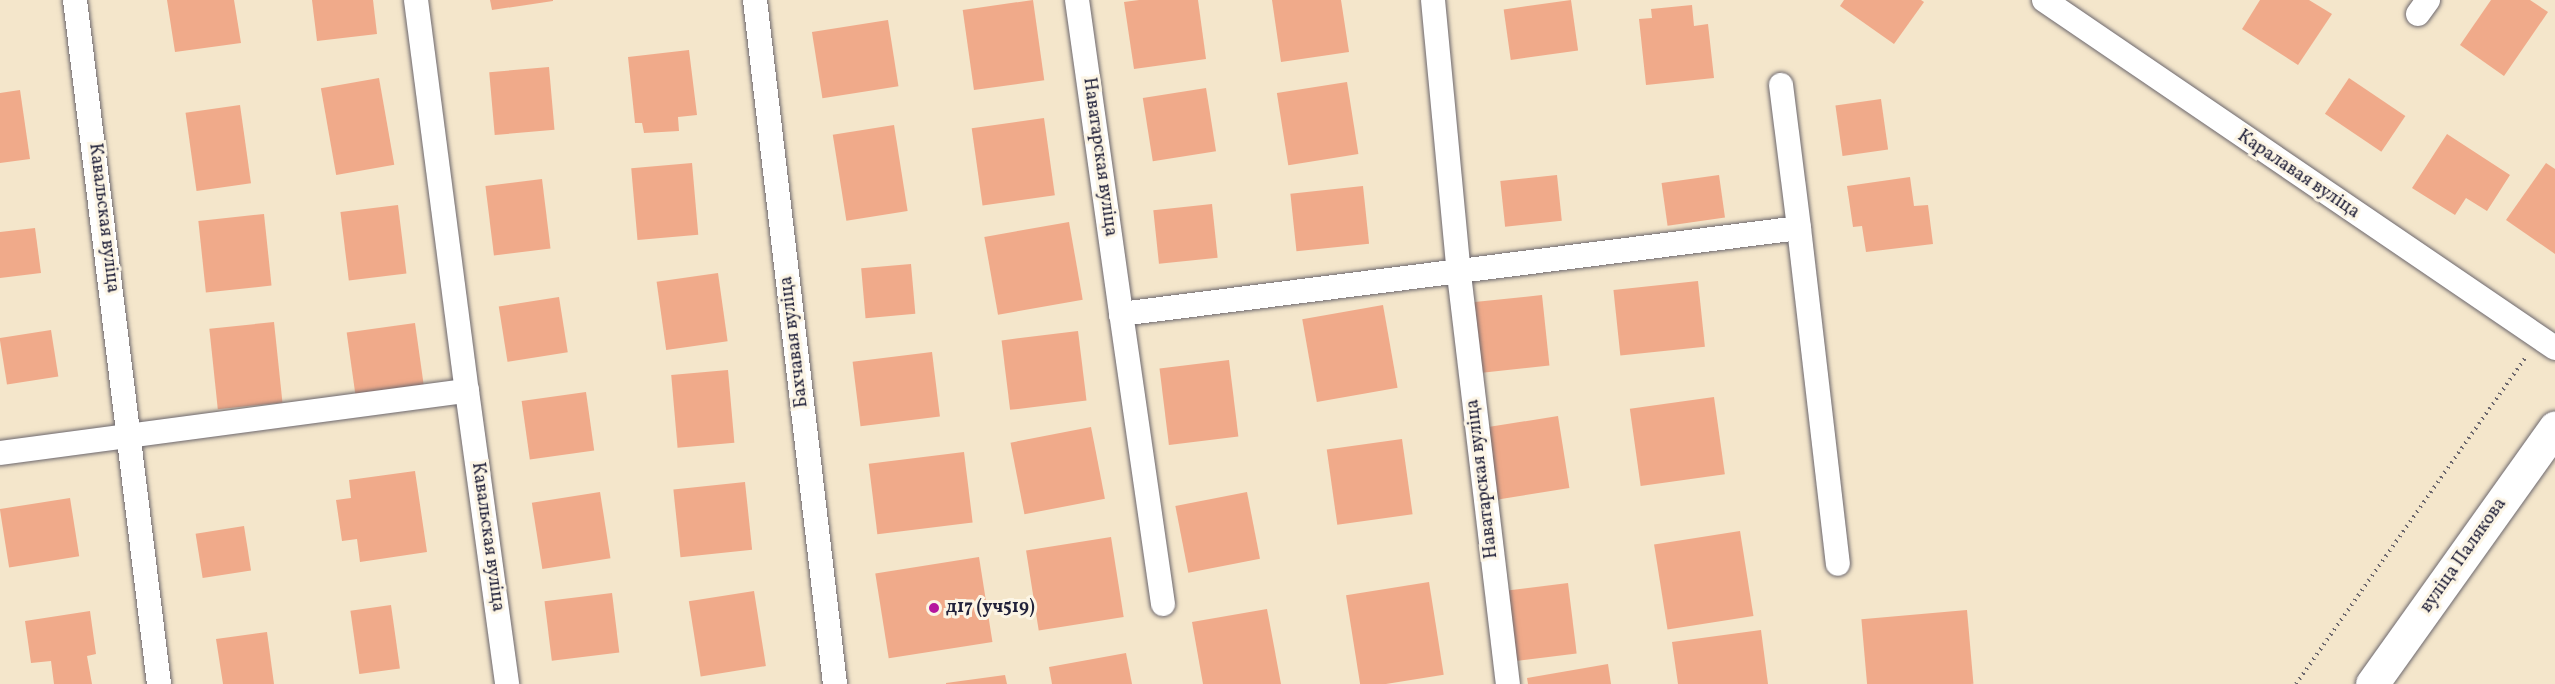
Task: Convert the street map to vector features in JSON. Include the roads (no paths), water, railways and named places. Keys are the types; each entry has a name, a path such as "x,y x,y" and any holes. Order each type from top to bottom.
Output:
{"street":[{"name":"Кавальская вуліца","path":"75,0 159,684"},
{"name":"Кавальская вуліца","path":"416,0 507,684"},
{"name":"Бахчавая вуліца","path":"755,0 835,684"},
{"name":"Наватарская вуліца","path":"1077,0 1163,604"},
{"name":"Наватарская вуліца","path":"1433,0 1459,274 1508,684"},
{"name":"Каралавая вуліца","path":"2044,0 2548,343"},
{"path":"1781,85 1838,564"},
{"path":"1121,314 1459,274 1799,228"},
{"path":"0,453 467,391"},
{"name":"вуліца Палякова","path":"2372,684 2555,427"}],"place":[{"name":"д17 (уч519)","path":"934,608"}]}
